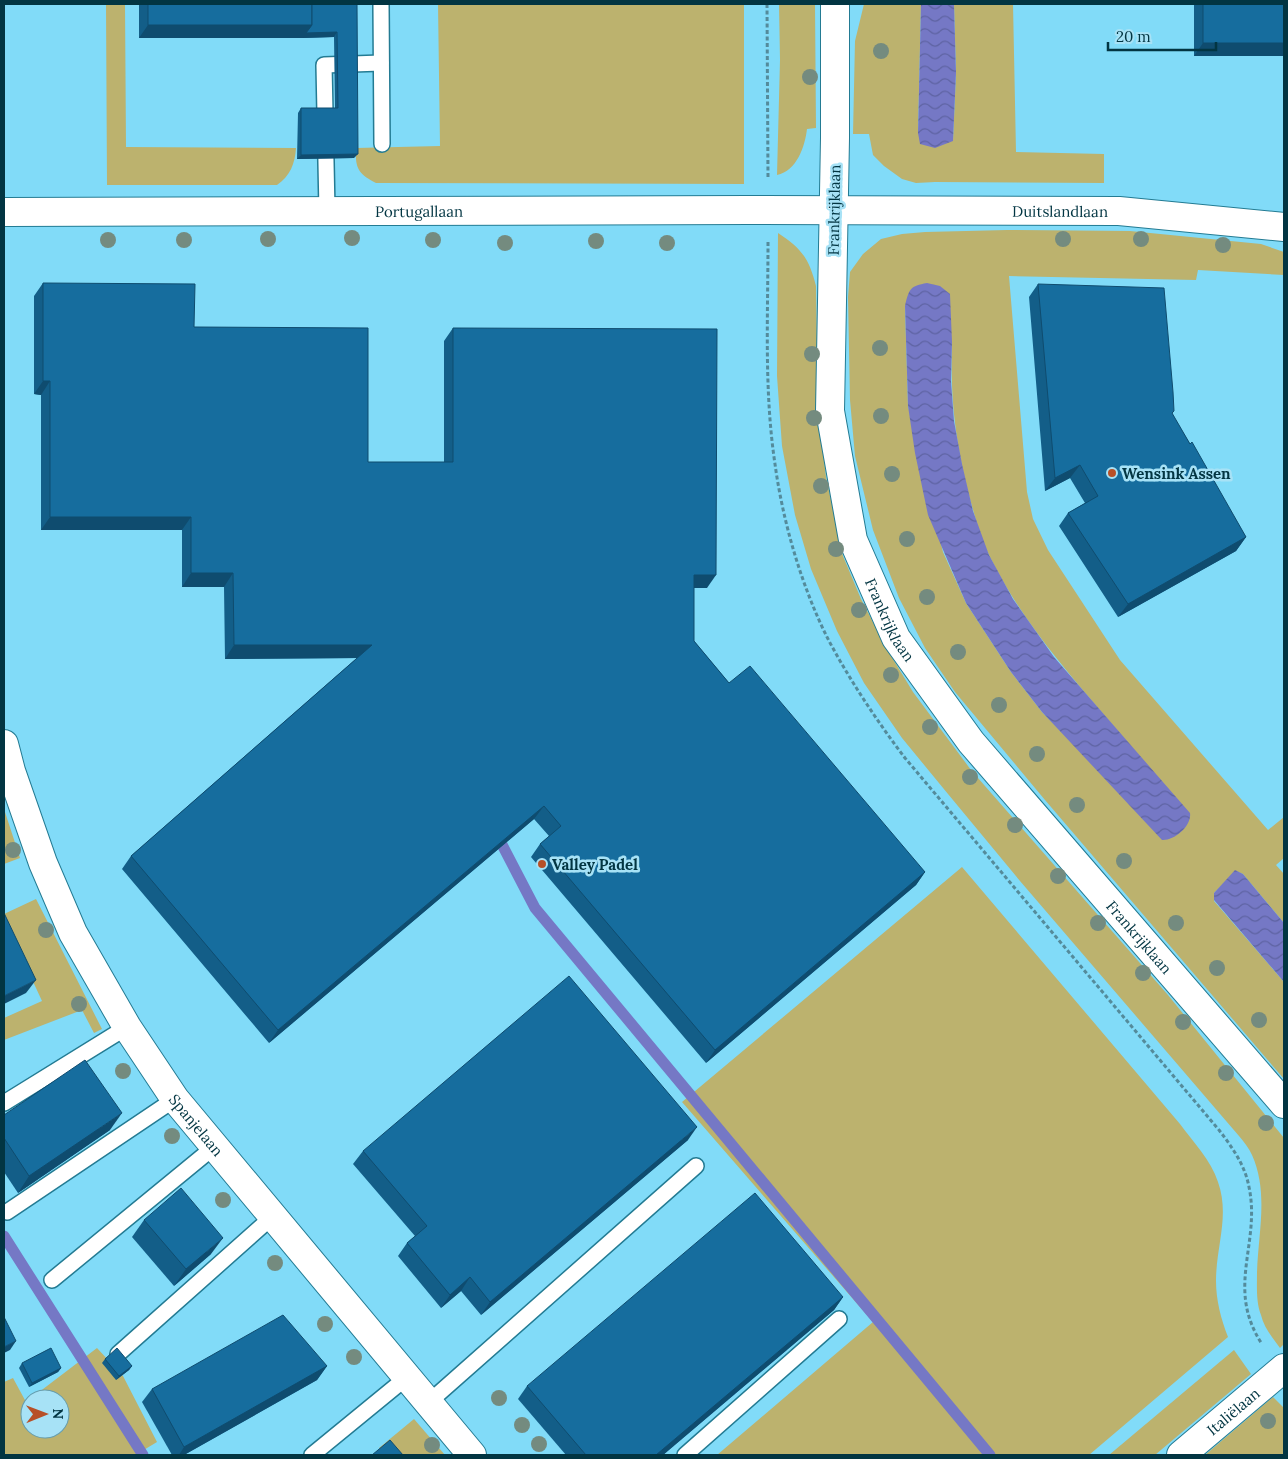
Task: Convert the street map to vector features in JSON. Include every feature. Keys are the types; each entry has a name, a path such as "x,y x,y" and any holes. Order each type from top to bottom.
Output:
{"street":[{"name":"Frankrijklaan","path":"835,4 834,211 830,411 853,540 896,638 971,742 1284,1104"},
{"name":"Portugallaan","path":"4,212 834,211"},
{"name":"Duitslandlaan","path":"834,211 1119,211 1284,227"},
{"name":"Spanjelaan","path":"4,744 11,771 43,863 73,933 127,1027 175,1099 472,1455"},
{"name":"Italiëlaan","path":"1181,1455 1284,1368"}],"lane":[{"path":"381,4 382,144"},
{"path":"326,211 324,65 382,63"},
{"path":"4,1103 127,1027"},
{"path":"7,1212 175,1099"},
{"path":"52,1280 214,1147"},
{"path":"428,1403 696,1166"},
{"path":"118,1354 272,1217"},
{"path":"685,1455 839,1319"},
{"path":"312,1455 406,1378"}],"shaded area":[{"path":"4,4 1284,4 1284,1455 4,1455"},
{"path":"106,4 125,4 126,147 296,148 293,164 285,178 277,185 107,185"},
{"path":"438,4 744,4 744,184 376,183 370,180 359,170 356,161 356,148 440,146"},
{"path":"779,4 815,4 816,128 807,129 799,157 790,169 777,175 780,60"},
{"path":"864,4 921,4 918,133 953,141 956,73 954,4 1013,4 1016,152 1104,154 1104,183 916,183 902,179 884,166 873,155 869,134 853,134 855,41"},
{"path":"1007,230 1130,231 1261,244 1284,252 1284,275 1198,270 1196,280 1009,276 1027,492 1033,519 1048,550 1120,660 1268,830 1284,817 1284,858 1276,865 1284,874 1284,923 1243,874 1236,871 1214,893 1214,901 1284,982 1284,1079 955,692 925,648 899,598 873,530 855,456 850,400 848,297 850,272 863,254 881,239 902,234","holes":["905,306 952,342 954,418 960,454 975,517 990,557 1014,600 1042,640 1189,813 1095,766 1042,712 1011,672 966,603 943,552 908,406"]},
{"path":"778,233 793,244 803,255 816,286 818,408 826,477 843,556 861,599 888,651 913,692 971,770 1168,995 1284,1138 1284,1344 1280,1348 1264,1324 1258,1305 1257,1273 1261,1198 1257,1169 1249,1150 1020,881 902,738 864,683 837,631 811,569 795,515 782,446 777,376"},
{"path":"4,809 20,858 4,864"},
{"path":"962,867 1180,1124 1211,1166 1218,1182 1223,1207 1216,1288 1219,1309 1228,1337 1089,1455 717,1455 873,1322 682,1102"},
{"path":"36,899 102,1029 94,1033 82,1010 4,1040 4,1018 42,1001 4,919 4,914"},
{"path":"97,1348 123,1376 157,1442 142,1451 145,1455 4,1455 4,1382 13,1378 20,1391 20,1439 70,1439 70,1389 43,1389"},
{"path":"1234,1350 1251,1374 1155,1455 1109,1455"},
{"path":"1273,1397 1284,1408 1284,1455 1205,1455"},
{"path":"414,1419 445,1455 385,1455 379,1448"}],"water":[{"path":"921,4 954,4 956,73 953,141 935,148 920,144 918,133"},
{"path":"927,283 940,286 950,294 951,381 954,421 973,511 989,555 1013,599 1054,657 1190,813 1190,818 1185,828 1172,838 1162,840 1042,712 1011,672 966,603 928,515 915,453 908,406 905,306 911,289 917,285"},
{"path":"1235,870 1243,874 1284,923 1284,982 1214,900 1214,893"}],"building":[{"path":"148,4 312,4 312,25 148,25"},
{"path":"312,4 357,4 358,154 301,155 301,108 338,108 337,32 306,33 312,25"},
{"path":"1203,4 1284,4 1284,43 1203,43"},
{"path":"43,283 195,284 194,327 368,328 368,462 453,462 453,328 717,329 716,575 694,575 694,641 729,683 750,666 925,872 715,1050 540,844 561,826 544,806 278,1030 131,856 372,645 234,645 233,573 191,573 191,517 50,517 50,381 43,381"},
{"path":"1038,284 1164,288 1173,392 1174,411 1172,413 1190,444 1192,442 1246,537 1128,604 1068,513 1098,496 1080,465 1055,478"},
{"path":"4,913 36,980 4,996"},
{"path":"569,976 697,1127 490,1302 470,1277 450,1295 407,1243 427,1226 363,1151"},
{"path":"85,1060 122,1113 29,1176 4,1138 4,1115"},
{"path":"181,1188 223,1238 186,1269 144,1220"},
{"path":"755,1193 843,1297 656,1455 586,1455 527,1386"},
{"path":"283,1315 327,1366 184,1447 152,1389"},
{"path":"4,1317 16,1341 4,1347"},
{"path":"51,1348 61,1368 32,1383 22,1363"},
{"path":"117,1348 132,1366 119,1376 105,1359"},
{"path":"390,1440 403,1455 372,1455"}],"waterway":[{"path":"496,833 535,908 990,1455"},
{"path":"4,1236 143,1455"}],"place":[{"name":"Wensink Assen","path":"1112,473"},
{"name":"Valley Padel","path":"542,864"}]}
